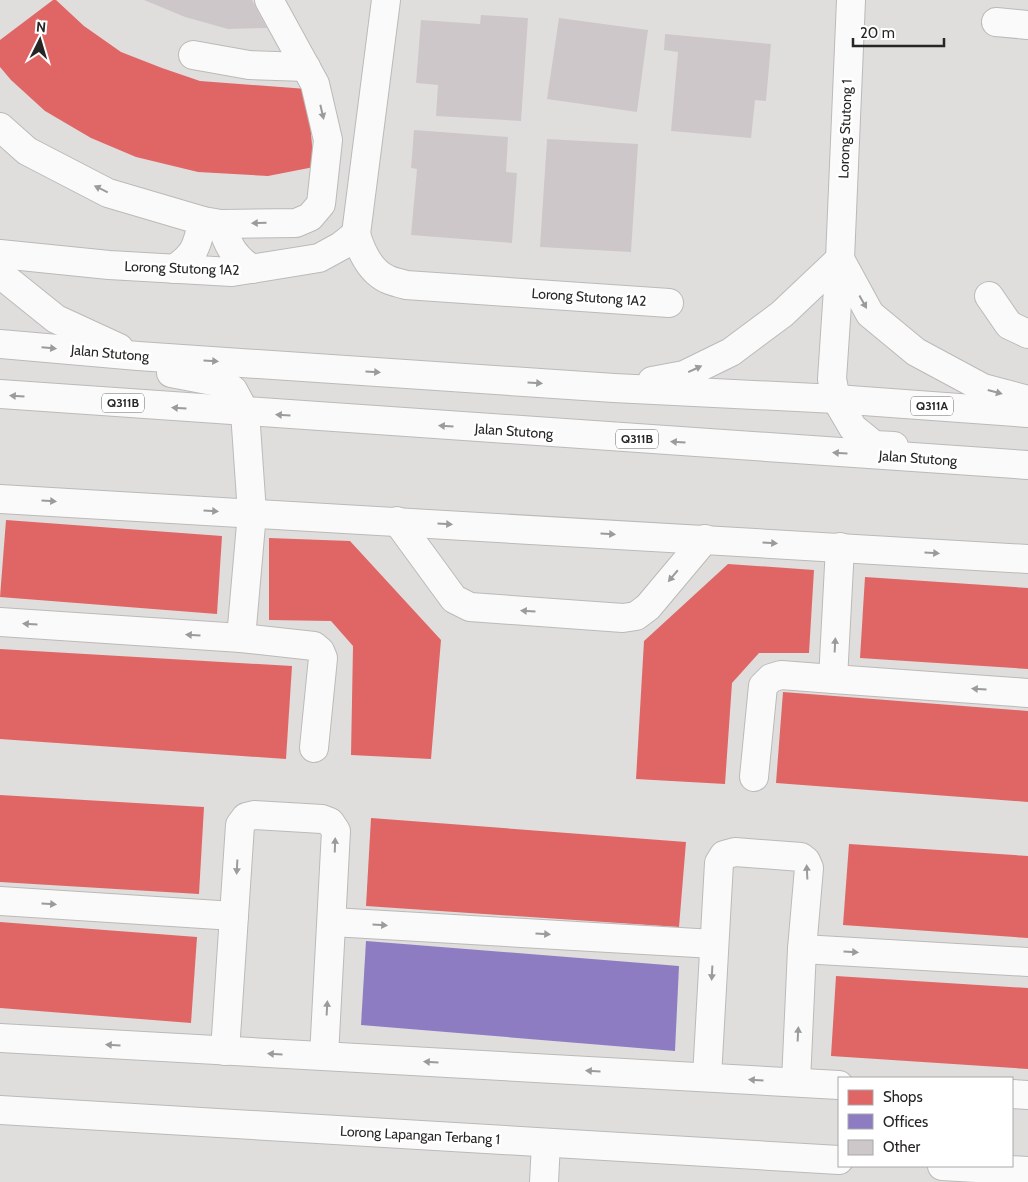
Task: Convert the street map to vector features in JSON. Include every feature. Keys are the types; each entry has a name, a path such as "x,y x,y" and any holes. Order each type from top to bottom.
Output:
{"street":[{"path":"0,127 27,151 108,193 212,222 296,223 310,217 321,204 328,140 315,84 269,0"},
{"name":"Lorong Stutong 1A2","path":"386,0 356,234 360,249 371,266 386,279 406,285 669,303"},
{"name":"Lorong Stutong 1","path":"836,399 832,379 840,259 851,0"},
{"path":"996,22 1028,24"},
{"path":"193,55 249,65 306,66"},
{"path":"174,268 188,259 212,222"},
{"path":"212,222 240,261 252,269"},
{"name":"Lorong Stutong 1A2","path":"0,254 109,265 232,272 319,258 341,246 356,234"},
{"path":"614,388 684,375 731,352 782,314 840,259 870,314 916,352 983,388 1028,400"},
{"path":"0,274 56,319 138,356 168,373 223,383 230,386 233,390 245,412 252,513 241,638"},
{"path":"989,296 1009,325 1028,334"},
{"name":"Jalan Stutong","path":"0,344 138,356 614,388 836,399 1028,413"},
{"name":"Jalan Stutong","path":"0,394 1028,465"},
{"path":"836,399 853,428 874,446 1028,452"},
{"path":"0,499 1028,559"},
{"path":"397,522 454,599 470,607 623,618 636,616 648,607 705,539"},
{"path":"833,679 840,547"},
{"path":"0,622 241,638 314,646 320,651 323,658 314,748"},
{"path":"754,777 763,686 771,678 781,675 1028,692"},
{"path":"225,1051 240,825 246,817 254,815 322,819 330,822 336,831 324,1056"},
{"path":"707,1077 719,862 724,855 735,852 801,858 806,860 809,868 802,949 796,1082"},
{"path":"0,901 234,916"},
{"path":"332,922 714,944"},
{"path":"802,949 1028,962"},
{"path":"0,1038 838,1085"},
{"path":"1013,1094 1028,1095"},
{"name":"Lorong Lapangan Terbang 1","path":"0,1110 838,1160"},
{"path":"544,1182 546,1142"},
{"path":"947,1167 986,1175 1028,1171"}],"building: Shops":[{"path":"53,0 56,0 84,26 121,52 162,68 200,81 307,89 314,167 268,176 198,172 136,157 91,138 45,111 11,80 0,67 0,40"},
{"path":"6,520 222,536 217,614 0,597"},
{"path":"269,538 350,541 441,640 431,759 351,755 353,646 331,621 269,620"},
{"path":"728,564 814,570 809,653 759,653 732,683 725,784 636,779 644,641"},
{"path":"865,577 1028,588 1028,669 860,658"},
{"path":"0,649 292,666 286,759 0,739"},
{"path":"783,692 1028,711 1028,802 776,783"},
{"path":"0,795 204,807 199,894 0,882"},
{"path":"371,818 686,842 679,927 366,906"},
{"path":"849,844 1028,856 1028,938 843,925"},
{"path":"0,922 197,937 191,1023 0,1008"},
{"path":"836,976 1028,988 1028,1069 831,1056"}],"building: Offices":[{"path":"366,941 679,966 675,1051 361,1025"}],"building: Other":[{"path":"144,0 252,0 267,28 228,29 185,17"},
{"path":"481,15 528,18 521,121 436,116 438,85 416,83 421,20 480,24"},
{"path":"559,18 648,30 637,112 547,99"},
{"path":"665,34 771,44 766,101 755,100 751,138 671,131 678,52 664,50"},
{"path":"414,130 508,137 506,172 517,173 512,243 411,235 417,169 411,168"},
{"path":"547,139 638,144 631,252 540,247"}]}
